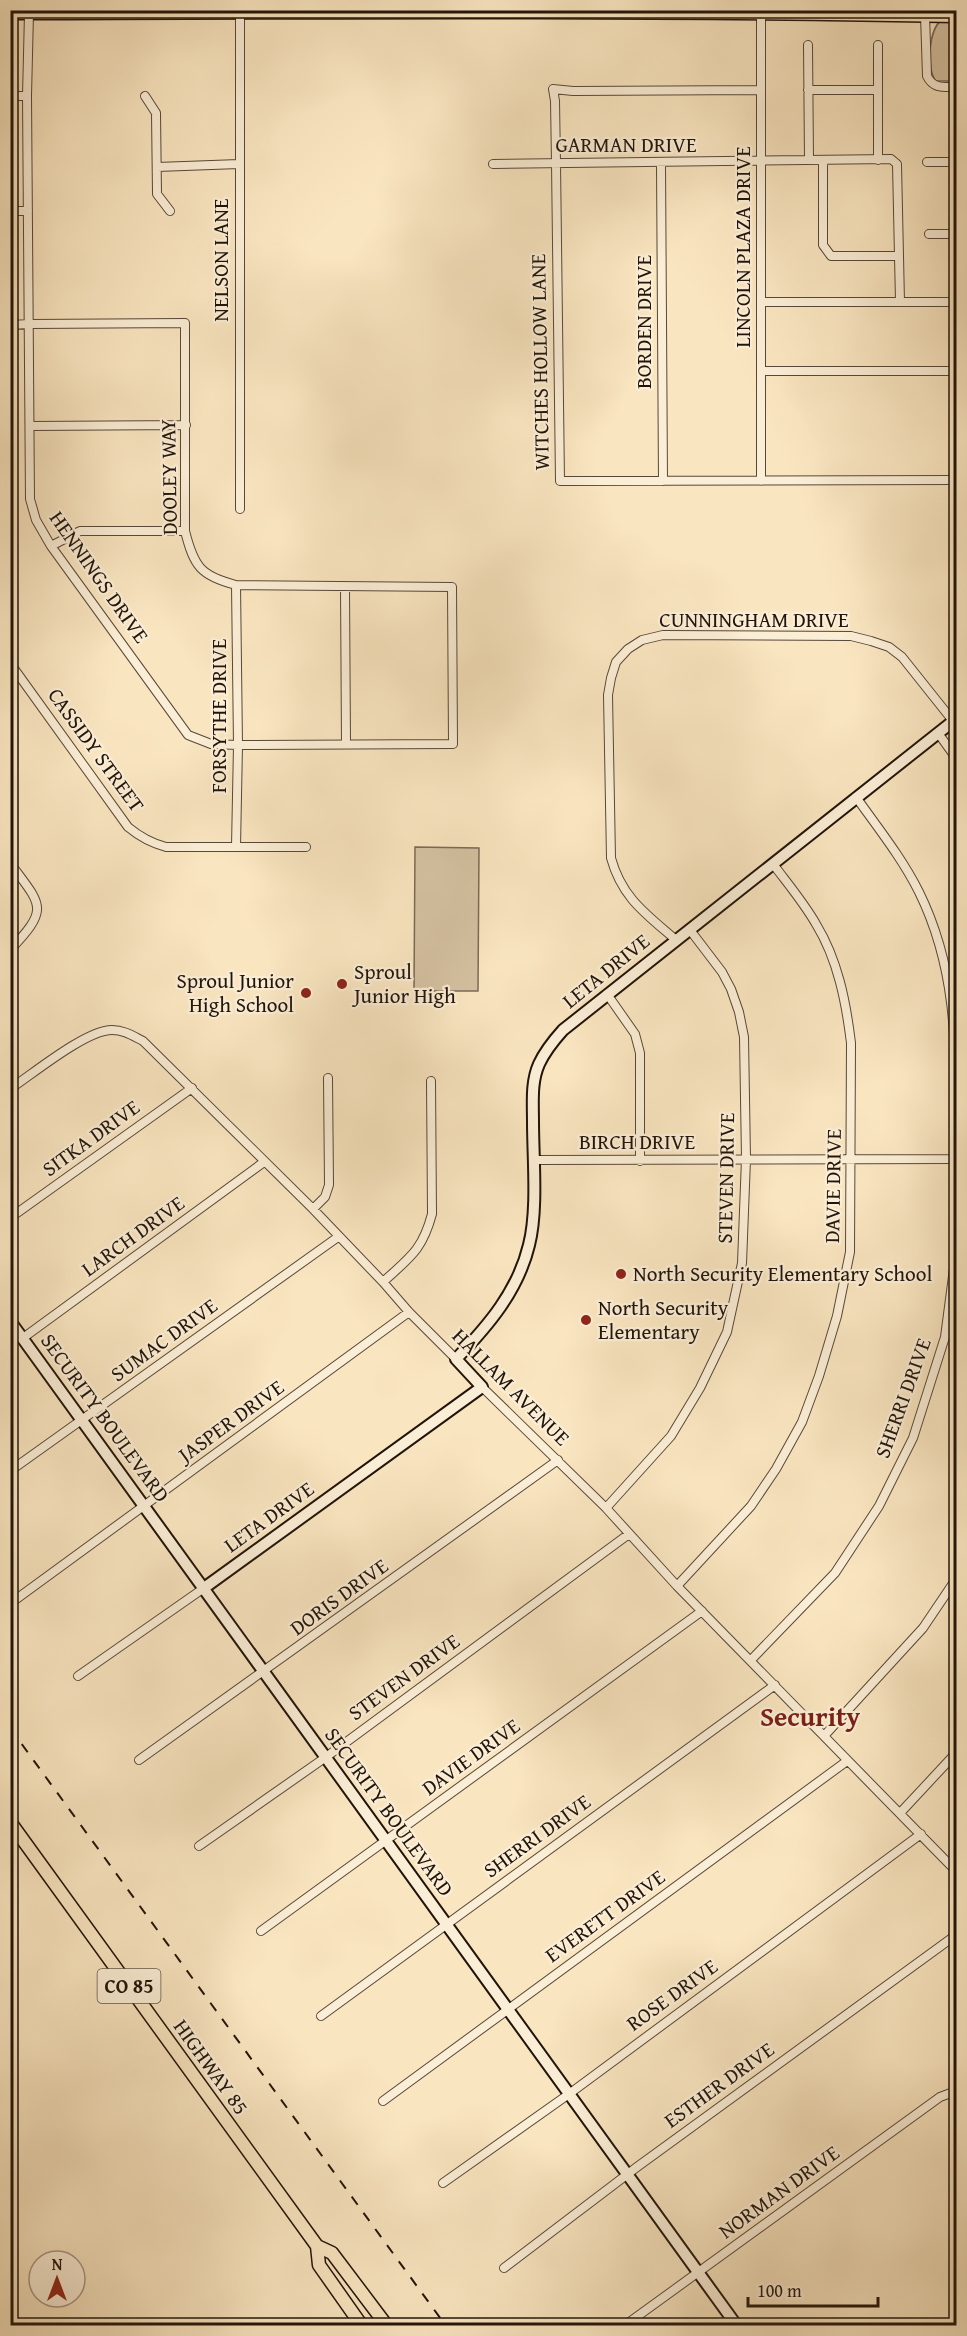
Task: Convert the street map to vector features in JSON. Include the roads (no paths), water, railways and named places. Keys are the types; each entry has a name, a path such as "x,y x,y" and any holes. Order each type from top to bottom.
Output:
{"main road":[{"path":"10,13 764,11 957,15"},
{"name":"HIGHWAY 85","path":"10,1822 317,2246 332,2253 387,2325"},
{"name":"HIGHWAY 85","path":"317,2246 319,2265 362,2325"}],"street":[{"name":"NELSON LANE","path":"240,11 240,509"},
{"name":"LINCOLN PLAZA DRIVE","path":"761,481 760,90 764,11"},
{"name":"HENNINGS DRIVE","path":"29,13 27,96 30,499 36,520 51,546 188,735 211,744 238,745 453,744"},
{"path":"925,15 929,81 933,85 957,87"},
{"path":"808,45 809,160"},
{"path":"878,45 878,160"},
{"name":"WITCHES HOLLOW LANE","path":"760,90 573,91 552,89 555,101 560,481 957,480"},
{"path":"808,90 878,90"},
{"path":"10,96 27,96"},
{"path":"145,96 156,112 157,194 170,211"},
{"name":"GARMAN DRIVE","path":"492,164 891,159 897,164 899,256"},
{"path":"823,160 823,245 831,256 899,256 900,302"},
{"path":"927,162 957,162"},
{"name":"BORDEN DRIVE","path":"661,163 663,481"},
{"path":"157,167 239,164"},
{"path":"10,211 28,211"},
{"path":"929,234 957,234"},
{"path":"761,302 957,302"},
{"name":"DOOLEY WAY","path":"10,325 185,323 185,531 190,553 199,567 214,579 236,585 452,587 453,744"},
{"path":"761,371 957,371"},
{"path":"30,426 186,425"},
{"path":"51,546 80,531 185,531"},
{"name":"FORSYTHE DRIVE","path":"236,585 238,745 236,847"},
{"path":"345,587 346,744"},
{"name":"CUNNINGHAM DRIVE","path":"676,940 636,906 616,876 611,858 608,695 616,662 628,649 642,640 663,635 851,636 889,647 902,657 955,720"},
{"name":"CASSIDY STREET","path":"10,663 128,827 141,837 166,847 306,847"},
{"name":"LETA DRIVE","path":"456,1359 483,1331 502,1306 524,1264 532,1222 533,1087 539,1064 551,1045 563,1030 955,720"},
{"path":"938,733 957,758"},
{"path":"856,797 898,856 920,893 937,936 950,983 954,1018 957,1152"},
{"path":"10,863 37,900 38,915 30,929 10,950"},
{"name":"DAVIE DRIVE","path":"677,1586 751,1506 776,1469 802,1422 837,1316 850,1252 851,1043 839,975 817,925 773,864"},
{"name":"STEVEN DRIVE","path":"606,1508 671,1436 700,1388 727,1332 742,1263 746,1159 744,1036 731,989 722,972 690,930"},
{"path":"608,994 635,1034 640,1053 640,1161"},
{"name":"HALLAM AVENUE","path":"10,1089 89,1036 110,1030 126,1032 143,1041 313,1209 409,1312 606,1508 677,1586 957,1871"},
{"path":"313,1209 325,1197 329,1185 328,1078"},
{"path":"383,1282 418,1249 432,1214 431,1081"},
{"name":"SITKA DRIVE","path":"10,1218 192,1088"},
{"name":"BIRCH DRIVE","path":"533,1160 957,1159"},
{"name":"LARCH DRIVE","path":"23,1338 264,1162"},
{"name":"SHERRI DRIVE","path":"751,1660 835,1573 879,1506 913,1438 945,1337 956,1261 957,1170"},
{"name":"SUMAC DRIVE","path":"10,1471 338,1237"},
{"name":"JASPER DRIVE","path":"15,1600 409,1312"},
{"name":"SECURITY BOULEVARD","path":"10,1321 737,2325"},
{"name":"LETA DRIVE","path":"78,1676 482,1387"},
{"name":"DORIS DRIVE","path":"140,1760 558,1461"},
{"name":"STEVEN DRIVE","path":"199,1846 326,1757 629,1534"},
{"path":"824,1736 923,1628 957,1579"},
{"name":"DAVIE DRIVE","path":"261,1931 702,1611"},
{"name":"SHERRI DRIVE","path":"321,2016 775,1685"},
{"path":"901,1812 957,1753"},
{"name":"EVERETT DRIVE","path":"383,2100 847,1761"},
{"name":"ROSE DRIVE","path":"443,2183 569,2094 921,1834"},
{"name":"ESTHER DRIVE","path":"504,2268 627,2174 957,1935"},
{"name":"NORMAN DRIVE","path":"624,2325 940,2097 957,2091"}],"railway":[{"path":"10,1728 446,2326"}],"place":[{"name":"Sproul Junior High","path":"342,984"},
{"name":"Sproul Junior High School","path":"306,993"},
{"name":"North Security Elementary School","path":"621,1274"},
{"name":"North Security Elementary","path":"586,1320"}],"district":[{"name":"Security","path":"810,1717"}]}
